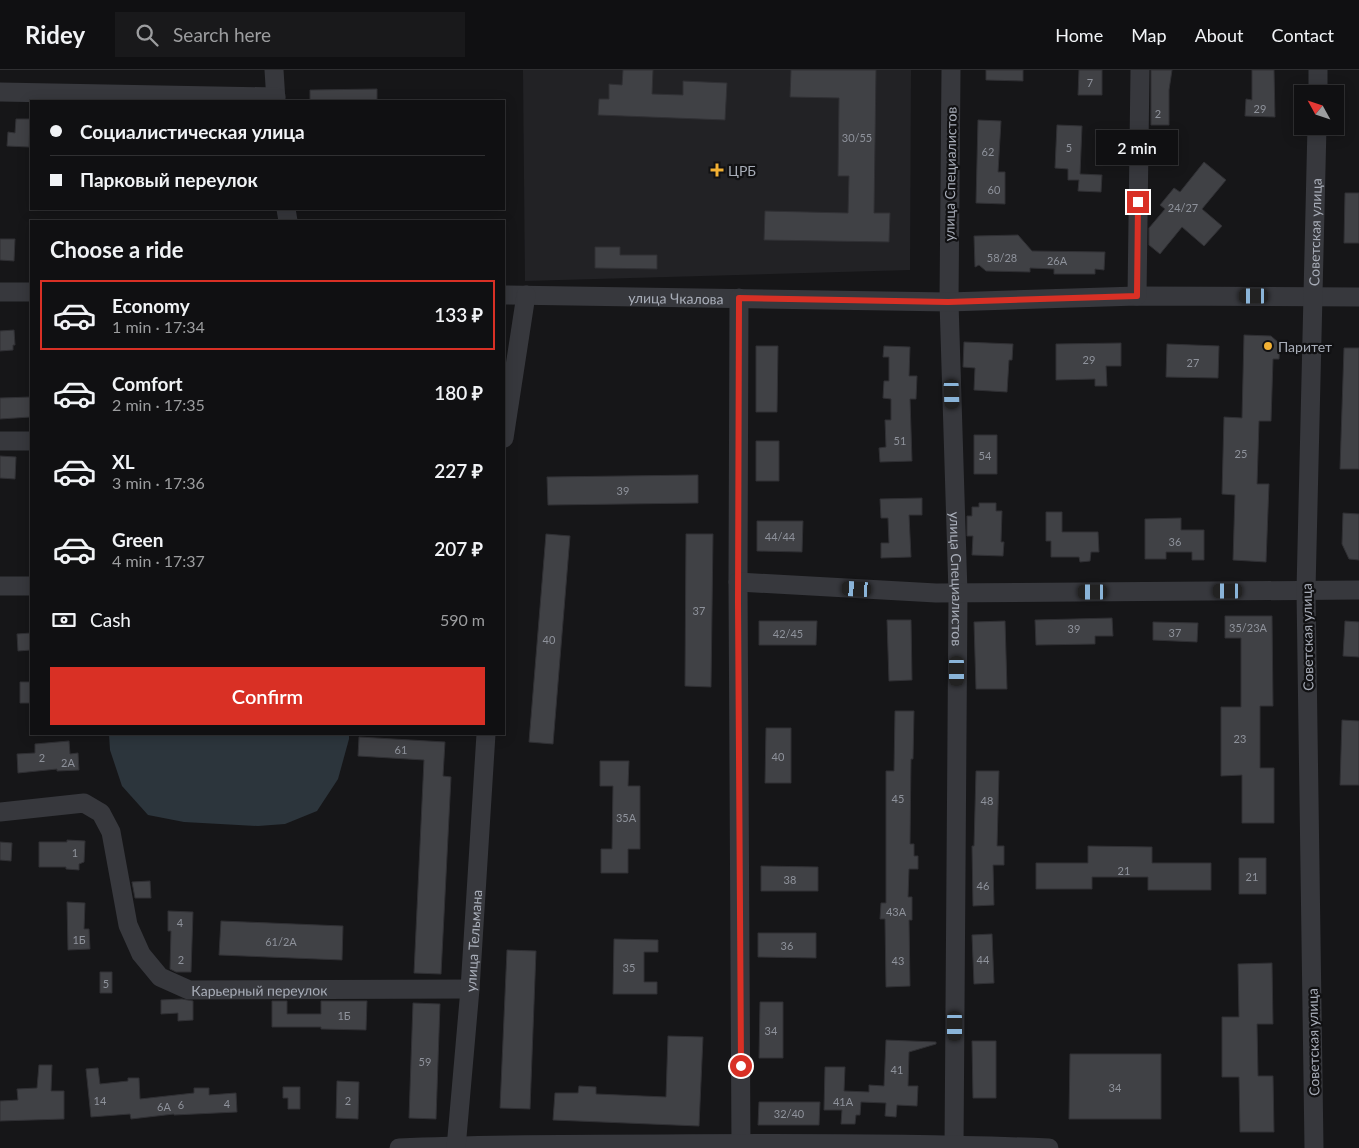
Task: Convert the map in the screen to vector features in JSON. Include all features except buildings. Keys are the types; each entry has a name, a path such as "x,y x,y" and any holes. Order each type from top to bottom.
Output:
{"street":[{"path":"0,92 276,99 274,70"},
{"name":"улица Специалистов","path":"951,70 948,302 958,593 954,1146"},
{"path":"1137,296 1140,70"},
{"path":"1318,70 1318,85"},
{"name":"Советская улица","path":"1314,1148 1306,590 1317,135"},
{"path":"0,292 30,292"},
{"name":"улица Чкалова","path":"505,295 948,302 1137,296 1359,296"},
{"path":"505,432 526,295"},
{"path":"739,298 738,582 741,1146"},
{"path":"0,441 30,441"},
{"path":"738,582 958,593 1359,590"},
{"path":"0,586 30,586"},
{"name":"улица Тельмана","path":"456,1147 470,989 486,735"},
{"name":"Карьерный переулок","path":"0,812 84,803 101,813 111,832 128,925 141,954 160,977 189,990 470,989"},
{"path":"399,1148 954,1146 1049,1148"}],"shaded area":[{"name":"ЦРБ","path":"523,70 911,70 910,270 525,281"},
{"path":"109,735 349,735 338,779 317,811 285,824 258,826 184,822 148,815 122,786 110,750"}],"place":[{"name":"ЦРБ","path":"717,170"},
{"name":"Паритет","path":"1268,346"}],"route":[{"path":"741,1066 738,602 739,298 948,302 1137,296 1138,202"}]}
